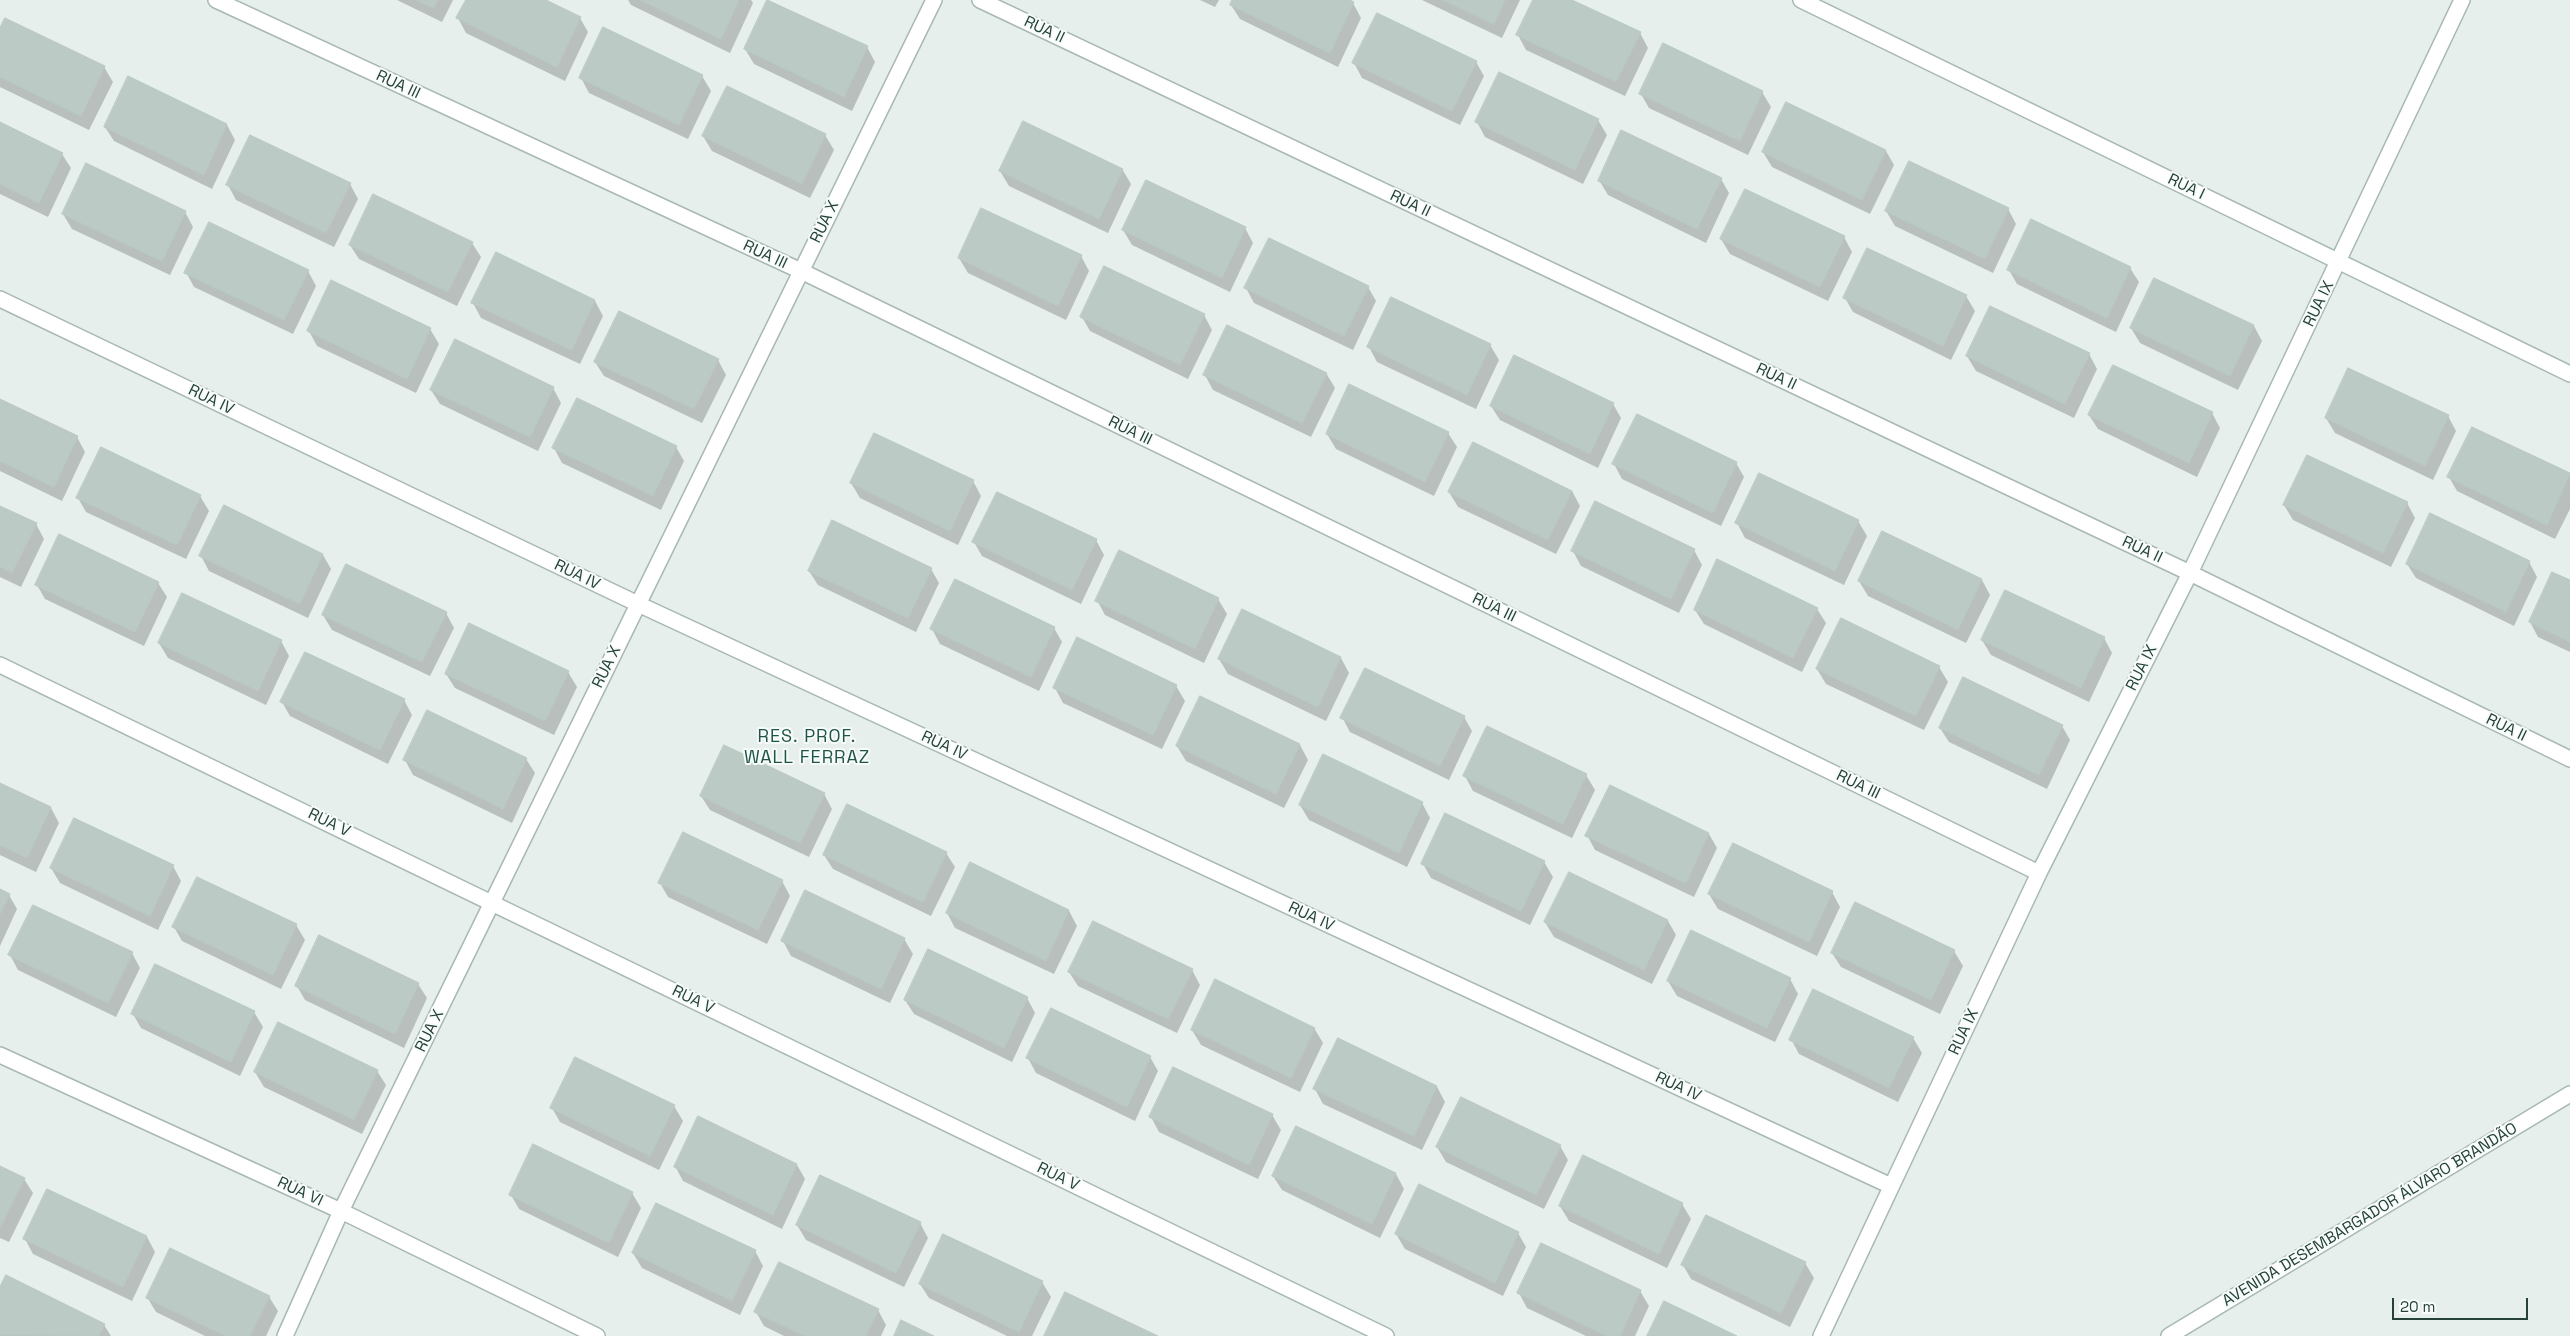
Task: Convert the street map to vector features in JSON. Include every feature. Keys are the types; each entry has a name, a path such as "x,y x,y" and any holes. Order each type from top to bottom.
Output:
{"street":[{"name":"RUA III","path":"216,0 801,272 2039,873"},
{"name":"RUA X","path":"285,1336 341,1212 934,0"},
{"name":"RUA II","path":"980,0 2190,572 2570,759"},
{"name":"RUA I","path":"1801,0 2570,374"},
{"name":"RUA IX","path":"1821,1336 2039,873 2190,572 2462,0"},
{"name":"RUA IV","path":"0,299 638,604 1891,1186"},
{"name":"RUA V","path":"0,665 493,902 1386,1336"},
{"name":"RUA VI","path":"0,1055 341,1212 597,1336"},
{"name":"AVENIDA DESEMBARGADOR ÁLVARO BRANDÃO","path":"2169,1336 2570,1094"}],"building":[{"path":"417,0 438,0 434,8"},
{"path":"466,0 546,0 581,17 557,67 456,18"},
{"path":"641,0 739,0 721,39"},
{"path":"767,0 868,46 844,97 744,49"},
{"path":"1232,0 1350,0 1354,2 1330,53 1230,5"},
{"path":"1443,0 1505,0 1494,24"},
{"path":"1533,0 1572,0 1641,32 1616,82 1516,35"},
{"path":"1377,13 1477,61 1452,111 1352,63"},
{"path":"5,18 105,66 81,116 0,77 0,28"},
{"path":"603,27 703,75 679,125 579,78"},
{"path":"1663,43 1763,91 1740,141 1639,94"},
{"path":"1499,72 1599,119 1575,170 1475,122"},
{"path":"128,76 227,124 204,175 104,127"},
{"path":"727,86 826,134 802,184 702,136"},
{"path":"1786,102 1886,150 1862,200 1762,152"},
{"path":"1023,121 1123,169 1099,219 999,171"},
{"path":"0,122 63,153 39,203 0,184"},
{"path":"1621,130 1722,178 1697,229 1598,181"},
{"path":"250,135 351,183 326,233 226,185"},
{"path":"1909,161 2009,208 1985,259 1885,211"},
{"path":"86,163 186,211 162,261 62,214"},
{"path":"1146,180 1246,227 1222,278 1122,230"},
{"path":"1745,189 1845,236 1820,287 1720,239"},
{"path":"373,194 473,242 448,292 349,245"},
{"path":"981,208 1082,255 1058,306 958,258"},
{"path":"2031,219 2131,267 2107,318 2007,270"},
{"path":"209,222 309,270 284,320 184,273"},
{"path":"1269,238 1369,286 1344,336 1244,288"},
{"path":"1867,248 1967,295 1943,346 1843,298"},
{"path":"496,252 595,300 572,350 471,303"},
{"path":"1104,266 1205,314 1180,365 1080,317"},
{"path":"2154,278 2254,325 2230,376 2130,328"},
{"path":"331,280 431,328 407,379 307,331"},
{"path":"1391,297 1491,344 1467,395 1367,347"},
{"path":"1990,306 2090,353 2065,404 1966,356"},
{"path":"619,311 719,359 694,409 594,362"},
{"path":"1227,325 1327,373 1302,423 1203,375"},
{"path":"455,339 554,387 530,437 430,390"},
{"path":"1514,355 1614,403 1590,454 1490,406"},
{"path":"2113,365 2213,412 2189,463 2088,415"},
{"path":"2348,368 2449,415 2425,466 2325,418"},
{"path":"1349,384 1449,432 1425,482 1326,434"},
{"path":"577,398 677,446 653,496 552,448"},
{"path":"0,399 78,436 54,487 0,461"},
{"path":"1637,414 1737,462 1713,513 1612,464"},
{"path":"2472,427 2570,473 2547,525 2447,477"},
{"path":"874,433 974,480 950,531 850,483"},
{"path":"1473,442 1572,491 1548,540 1448,492"},
{"path":"101,447 201,495 177,545 76,498"},
{"path":"2307,455 2408,502 2383,553 2283,505"},
{"path":"1759,473 1859,520 1835,571 1735,523"},
{"path":"997,492 1097,539 1072,590 972,542"},
{"path":"1595,501 1695,549 1671,599 1571,551"},
{"path":"224,505 323,554 300,604 199,556"},
{"path":"0,506 37,523 12,573 0,567"},
{"path":"2430,513 2530,561 2506,612 2406,564"},
{"path":"832,520 932,568 908,618 808,571"},
{"path":"1882,531 1982,579 1958,630 1858,581"},
{"path":"59,534 159,582 135,632 35,585"},
{"path":"1119,550 1219,598 1195,649 1095,601"},
{"path":"1717,559 1818,608 1793,658 1694,610"},
{"path":"346,564 447,612 422,662 322,615"},
{"path":"2552,572 2570,580 2570,642 2529,622"},
{"path":"955,579 1055,627 1031,677 930,629"},
{"path":"2005,590 2105,637 2081,688 1981,640"},
{"path":"182,593 282,640 258,691 158,643"},
{"path":"1242,609 1341,657 1318,707 1218,659"},
{"path":"1841,618 1940,666 1916,716 1816,669"},
{"path":"469,623 569,671 545,721 445,674"},
{"path":"1077,637 1177,685 1153,735 1053,688"},
{"path":"305,652 405,699 380,750 280,702"},
{"path":"1365,668 1465,716 1440,766 1340,718"},
{"path":"1963,677 2063,725 2039,775 1939,728"},
{"path":"1200,696 1300,744 1276,794 1176,746"},
{"path":"427,710 527,758 503,809 403,760"},
{"path":"1487,726 1587,774 1563,824 1463,776"},
{"path":"724,745 825,793 800,843 700,796"},
{"path":"1323,754 1423,802 1399,853 1299,805"},
{"path":"0,783 51,807 27,858 0,845"},
{"path":"1610,785 1709,833 1686,883 1585,836"},
{"path":"847,804 947,852 923,902 823,855"},
{"path":"1445,813 1545,861 1521,911 1421,864"},
{"path":"74,818 174,865 150,916 50,868"},
{"path":"683,832 783,880 758,930 658,883"},
{"path":"1733,843 1833,891 1809,942 1708,894"},
{"path":"970,862 1069,910 1046,961 946,913"},
{"path":"1569,872 1668,920 1644,970 1544,922"},
{"path":"197,877 297,924 273,975 172,927"},
{"path":"0,889 10,894 0,914"},
{"path":"805,890 905,938 881,989 781,941"},
{"path":"1855,902 1955,950 1931,1000 1831,953"},
{"path":"33,905 133,952 108,1003 8,955"},
{"path":"1093,921 1193,969 1168,1019 1068,972"},
{"path":"1691,930 1791,978 1767,1028 1667,981"},
{"path":"319,935 419,983 395,1034 295,986"},
{"path":"928,949 1028,997 1004,1048 904,1000"},
{"path":"155,964 255,1011 231,1062 131,1014"},
{"path":"1215,979 1315,1028 1291,1078 1191,1030"},
{"path":"1813,989 1914,1037 1889,1088 1789,1040"},
{"path":"1051,1008 1151,1056 1127,1107 1026,1058"},
{"path":"278,1022 378,1070 354,1120 254,1072"},
{"path":"1338,1038 1437,1086 1414,1136 1313,1089"},
{"path":"575,1057 675,1105 650,1156 550,1108"},
{"path":"1173,1067 1273,1114 1249,1165 1149,1117"},
{"path":"1461,1097 1561,1145 1536,1195 1436,1147"},
{"path":"698,1116 797,1164 773,1215 674,1167"},
{"path":"1296,1126 1396,1173 1372,1224 1272,1176"},
{"path":"533,1144 633,1192 609,1243 509,1195"},
{"path":"1583,1155 1683,1203 1659,1254 1559,1206"},
{"path":"0,1166 25,1178 0,1228"},
{"path":"820,1175 921,1222 896,1273 796,1225"},
{"path":"1419,1184 1519,1232 1495,1283 1395,1234"},
{"path":"47,1189 147,1236 123,1287 23,1239"},
{"path":"656,1203 756,1250 732,1301 632,1253"},
{"path":"1706,1215 1806,1262 1781,1313 1681,1265"},
{"path":"943,1234 1043,1281 1019,1332 919,1284"},
{"path":"1541,1243 1641,1290 1620,1336 1607,1336 1517,1293"},
{"path":"170,1248 270,1296 250,1336 226,1336 146,1298"},
{"path":"779,1262 879,1309 866,1336 805,1336 754,1312"},
{"path":"6,1275 105,1324 99,1336 0,1335 0,1287"},
{"path":"1065,1292 1158,1336 1044,1336"},
{"path":"1664,1301 1737,1336 1647,1336"},
{"path":"901,1320 934,1336 894,1336"}],"district":[{"name":"RES. PROF. WALL FERRAZ","path":"807,748"}]}
